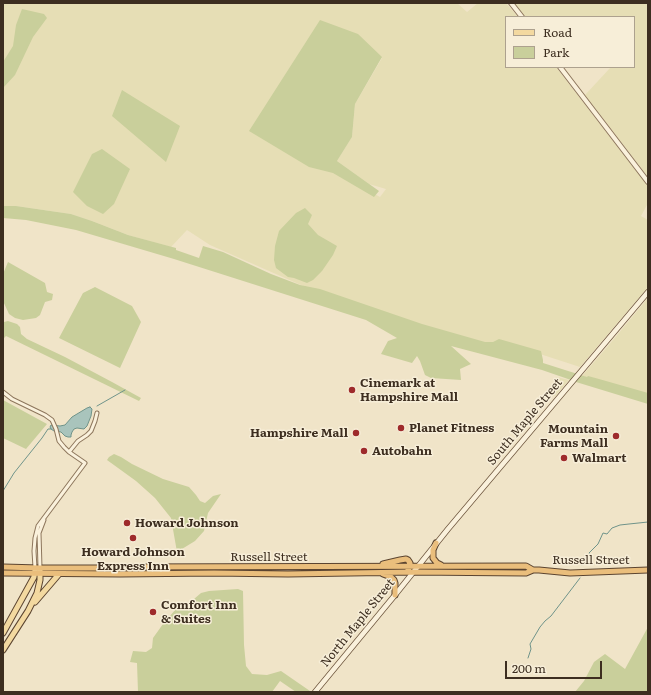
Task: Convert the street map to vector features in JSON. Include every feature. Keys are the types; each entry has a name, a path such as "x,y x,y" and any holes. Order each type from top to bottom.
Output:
{"highway":[{"path":"436,543 433,550 433,558 437,563 444,566"},
{"name":"Russell Street","path":"3,573 37,571 371,566 526,566 533,570"},
{"path":"407,572 410,566"},
{"name":"Russell Street","path":"3,567 59,574 294,574 378,572 526,573 533,570 549,570 570,573 648,570"},
{"path":"378,572 393,579 395,583 395,595"}],"main road":[{"name":"South Maple Street","path":"417,566 648,292"},
{"name":"North Maple Street","path":"315,692 417,566"},
{"path":"3,650 28,611 39,588 40,580 37,571"},
{"path":"3,633 37,571"},
{"path":"28,611 59,574"}],"street":[{"path":"511,3 521,16"},
{"path":"561,68 648,182"},
{"path":"3,392 12,399 52,420 61,444 69,452 85,463 48,511 42,524 39,533 37,571"},
{"path":"69,452 91,431 97,413"}],"shaded area":[{"path":"3,3 457,3 467,12 478,3 506,3 517,16 505,16 505,68 557,68 648,185 648,203 641,216 648,220 648,287 580,367 500,341 497,349 319,293 210,245 187,230 171,247 128,235 71,214 16,206 3,206","holes":["382,58 355,104 352,137 337,161 369,184 386,189 380,197 256,128"]},
{"path":"514,3 648,3 648,177 585,95 610,68 635,68 635,16 524,16"},
{"path":"648,298 648,396 582,376 608,346"},
{"path":"557,377 569,380 555,396 552,395 551,391"}],"green space":[{"path":"22,9 44,14 47,18 33,37 15,75 3,88 3,62 13,46 16,25"},
{"path":"320,20 358,34 382,57 355,104 352,137 337,161 379,191 374,197 333,173 309,167 249,131"},
{"path":"122,90 180,126 166,162 112,116"},
{"path":"102,149 130,169 114,204 103,214 87,206 73,192 92,154"},
{"path":"3,206 16,206 71,214 128,235 176,248 176,250 199,258 203,246 223,252 271,274 300,285 320,289 422,324 485,342 493,342 499,339 541,351 543,363 587,377 588,376 648,393 648,404 542,370 451,346 471,364 460,369 461,380 431,378 425,375 417,356 412,363 381,354 388,341 397,338 366,320 174,259 76,230 26,220 3,218"},
{"path":"305,208 312,215 308,224 318,235 337,246 333,255 322,271 313,280 307,283 288,277 276,268 274,260 275,246 279,231 296,213"},
{"path":"8,262 45,283 47,292 53,294 52,300 45,302 40,315 36,318 23,320 15,318 9,314 3,301 3,274"},
{"path":"95,287 132,306 141,322 120,368 59,338 83,293"},
{"path":"8,321 17,324 20,327 21,334 27,339 65,357 141,398 139,401 6,336 3,339 4,322"},
{"path":"3,400 47,424 26,449 3,438"},
{"path":"114,454 163,479 189,487 200,501 205,503 213,496 221,494 208,513 204,531 195,541 177,552 171,518 155,498 136,481 107,460"},
{"path":"238,589 243,591 246,666 252,674 267,675 281,671 310,691 296,692 280,681 272,692 138,692 137,663 130,662 133,651 146,652 152,648 153,638 182,602 187,603 201,593 209,591"},
{"path":"648,627 648,692 575,692 584,681 594,662 605,654 625,669"}],"water":[{"path":"90,407 92,409 91,416 87,426 84,429 74,429 71,437 65,436 61,432 51,429 51,425 65,425 72,417"}],"waterway":[{"path":"97,406 125,390"},
{"path":"3,491 14,473 48,429 51,429"},
{"path":"582,565 583,560 590,555 589,553 598,544 603,533 607,534 612,528 620,525 648,522"},
{"path":"528,658 531,649 530,644 540,627 551,616 580,578"}],"place":[{"name":"Cinemark at Hampshire Mall","path":"352,390"},
{"name":"Planet Fitness","path":"401,428"},
{"name":"Hampshire Mall","path":"356,433"},
{"name":"Mountain Farms Mall","path":"616,436"},
{"name":"Autobahn","path":"364,451"},
{"name":"Walmart","path":"564,458"},
{"name":"Howard Johnson","path":"127,523"},
{"name":"Howard Johnson Express Inn","path":"133,538"},
{"name":"Comfort Inn & Suites","path":"153,612"}]}
